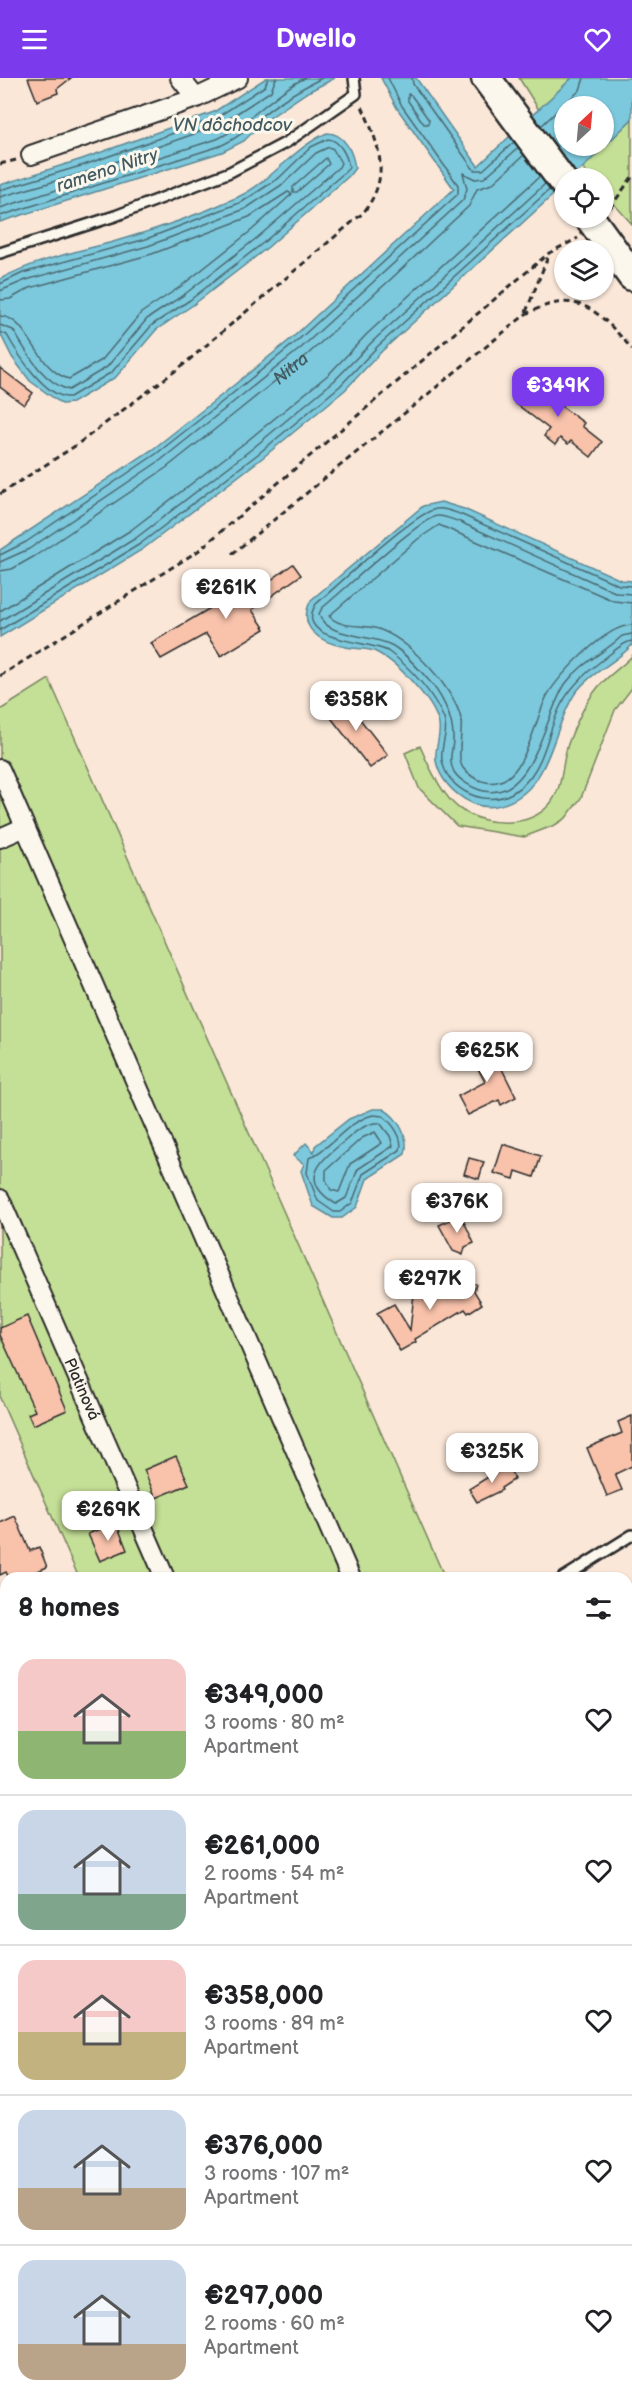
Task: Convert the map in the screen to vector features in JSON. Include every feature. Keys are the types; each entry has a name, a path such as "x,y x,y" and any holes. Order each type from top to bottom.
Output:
{"main road":[{"path":"489,83 554,170"},
{"path":"597,228 632,276"}],"street":[{"path":"180,78 196,98"},
{"path":"31,155 196,98 238,78"},
{"path":"0,769 348,1572"},
{"path":"0,838 25,827"},
{"name":"Platinová","path":"0,1199 162,1572"}],"lane":[{"path":"0,254 115,216 230,172 287,142 356,94 354,78"},
{"path":"573,1572 632,1535"}],"path":[{"path":"0,494 75,446 183,365 363,213 374,199 378,188 380,159 375,139 356,94"},
{"path":"614,198 632,177"},
{"path":"0,676 198,551 549,253 586,228"},
{"path":"526,314 549,253"},
{"path":"232,554 526,314 549,302 571,302 588,308 606,320 632,349"}],"green space":[{"path":"519,78 572,78 539,110"},
{"path":"632,119 632,224 614,204 614,168 582,168 594,156 614,156 614,137"},
{"path":"632,656 632,688 615,710 581,798 566,818 555,825 524,837 457,826 419,788 405,753 420,746 444,791 463,811 484,820 496,822 519,821 540,812 554,798 560,784 568,744 587,703 603,682"},
{"path":"49,679 442,1572 76,1572 0,1398 0,710"}],"water":[{"name":"VN dôchodcov","path":"266,78 335,78 306,93 262,123 244,141 222,152 0,222 0,185 82,159 214,112"},
{"name":"Nitra","path":"381,78 416,78 478,166 572,78 632,78 632,119 614,137 614,96 554,96 554,156 595,156 583,168 554,168 554,194 382,351 345,390 261,459 143,549 0,637 0,550 153,449 223,394 292,338 454,189 397,108"},
{"path":"327,133 339,136 350,150 355,168 349,176 267,248 193,305 156,330 116,377 72,403 62,404 30,381 12,357 0,333 0,279 41,262 160,227 238,197 261,182 315,139"},
{"path":"441,502 464,509 621,580 632,581 632,645 576,692 567,707 547,759 539,775 528,789 514,799 496,806 476,804 466,800 444,779 436,761 438,720 426,699 407,676 374,651 349,648 320,638 313,632 307,619 307,610 311,600 423,506"},
{"path":"373,1109 383,1109 398,1123 406,1141 405,1154 367,1179 357,1207 342,1218 333,1218 313,1206 301,1171 304,1164 293,1156 306,1143 314,1152 315,1146 349,1119"}],"building":[{"path":"28,78 71,78 57,89 58,93 37,101"},
{"path":"0,368 33,393 24,405 0,387"},
{"path":"549,376 552,399 584,423 582,426 602,442 591,457 571,441 568,444 560,438 555,445 544,436 549,429 515,403 533,400 530,378"},
{"path":"293,564 301,575 252,610 265,629 221,656 206,634 161,659 151,643 239,591 245,599"},
{"path":"342,696 388,755 370,768 325,710"},
{"path":"489,1043 516,1097 501,1105 499,1100 468,1115 458,1096 485,1082 470,1053"},
{"path":"503,1144 541,1156 534,1177 516,1171 514,1179 494,1173"},
{"path":"469,1158 484,1162 479,1179 464,1174"},
{"path":"461,1215 474,1243 465,1247 463,1255 453,1251 439,1225"},
{"path":"460,1276 464,1282 476,1284 474,1291 482,1304 468,1313 465,1309 415,1339 416,1342 400,1351 377,1313 394,1304 410,1330 414,1294 425,1287 429,1293"},
{"path":"27,1316 67,1410 33,1425 28,1414 35,1411 0,1335 0,1328"},
{"path":"632,1416 632,1466 615,1474 622,1490 607,1496 587,1448 622,1433 618,1422"},
{"path":"176,1456 189,1484 156,1498 144,1470"},
{"path":"507,1465 515,1479 501,1488 502,1490 477,1502 469,1489"},
{"path":"15,1516 30,1551 39,1547 47,1567 36,1572 0,1572 0,1523"},
{"path":"116,1522 127,1550 100,1561 88,1534"}],"water label":[{"name":"rameno Nitry","path":"107,170"}]}
